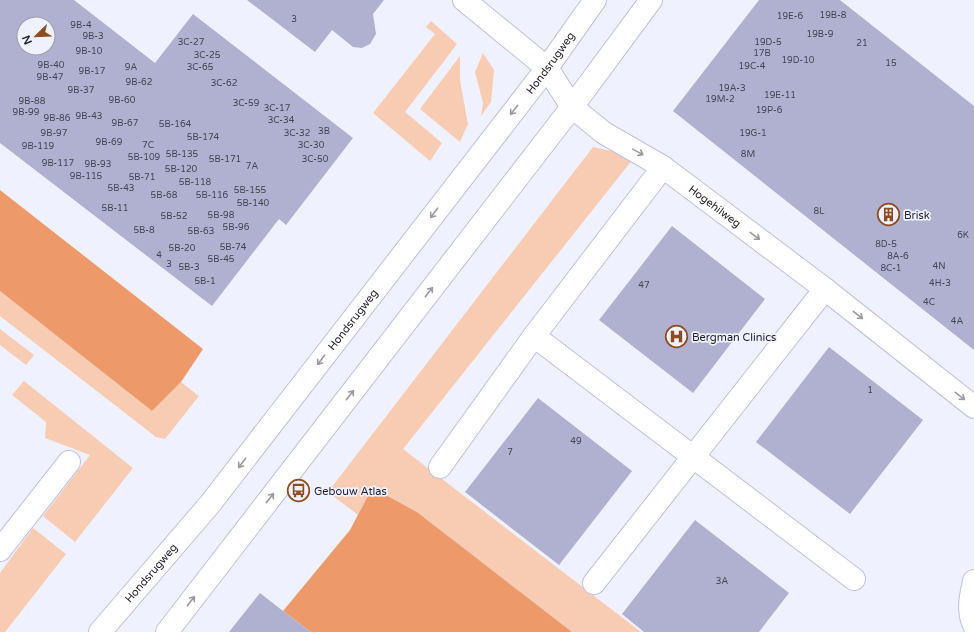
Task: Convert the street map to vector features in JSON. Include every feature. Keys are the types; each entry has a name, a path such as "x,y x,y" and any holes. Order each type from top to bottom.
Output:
{"street":[{"name":"Hogehilweg","path":"464,0 547,68 572,106 604,133 663,166 825,289 974,407"},
{"name":"Hondsrugweg","path":"100,632 210,504 547,68 595,0"},
{"path":"167,632 572,106 651,0"},
{"path":"440,467 534,336 663,166"},
{"path":"594,583 692,456 825,289"},
{"path":"534,336 854,579"},
{"path":"0,550 69,462"},
{"path":"974,581 970,598 971,618 974,625"},
{"path":"967,632 974,629"}],"shaded area":[{"path":"431,21 457,44 405,112 442,143 430,161 373,113 435,34 426,27"},
{"path":"483,53 494,70 491,102 481,116 483,103 475,72"},
{"path":"460,56 460,80 468,124 460,142 420,109"},
{"path":"593,147 624,154 633,159 403,449 641,632 572,632 417,512 384,494 369,494 358,515 328,492"},
{"path":"0,190 203,349 181,382 152,411 0,291"},
{"path":"0,291 152,411 181,382 199,396 165,439 156,437 0,316"},
{"path":"0,329 34,355 26,365 0,345"},
{"path":"24,381 133,468 75,542 43,516 90,455 45,438 46,422 12,395"},
{"path":"369,494 384,494 417,512 572,632 311,632 283,611 350,530"},
{"path":"33,528 66,554 5,632 0,632 0,573"}],"building":[{"path":"0,0 74,0 155,63 193,14 353,138 286,225 279,219 212,306 0,143"},
{"path":"247,0 384,0 373,14 376,34 370,44 362,48 353,47 332,30 315,52"},
{"name":"Brisk","path":"759,0 840,0 974,106 974,350 673,111"},
{"path":"672,226 765,299 693,393 599,320"},
{"path":"829,347 923,420 850,514 756,442"},
{"path":"538,398 632,471 559,565 465,492"},
{"path":"695,520 789,593 759,632 644,632 622,614"},
{"path":"260,593 283,611 311,632 229,632"}],"place":[{"name":"Brisk","path":"889,215"},
{"name":"Bergman Clinics","path":"677,337"},
{"name":"Gebouw Atlas","path":"298,491"}]}
